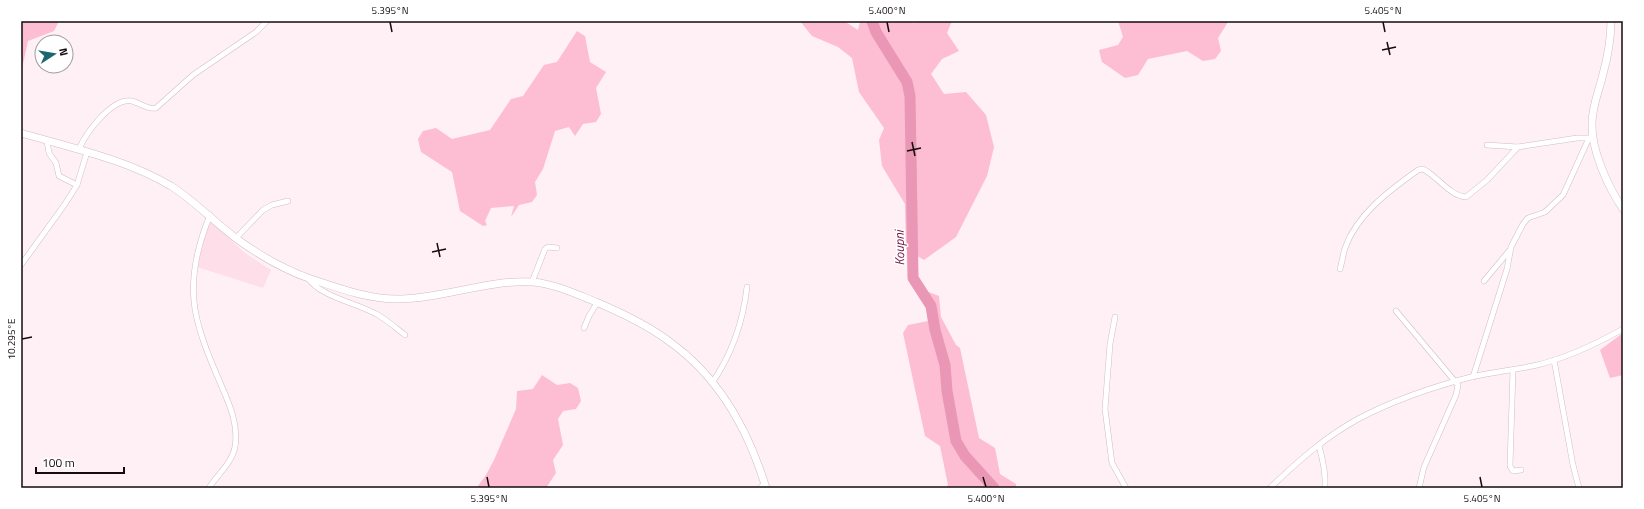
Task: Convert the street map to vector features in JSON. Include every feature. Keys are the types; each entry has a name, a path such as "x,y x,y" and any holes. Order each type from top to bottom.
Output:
{"main road":[{"path":"1611,21 1607,56 1593,110 1591,138 1604,173 1623,209"},
{"path":"21,133 123,163 169,185 200,206 236,238 277,264 308,278 343,289 377,297 395,299 504,284 532,282 563,289 636,321 671,342 688,356 712,383 742,428 752,449 763,486"}],"street":[{"path":"79,149 95,123 117,104 126,101 133,101 149,108 156,108 193,76 251,36 267,21"},
{"path":"1473,377 1505,276 1510,251 1523,224 1528,218 1545,212 1563,195 1591,138 1577,138 1518,146 1487,145"},
{"path":"47,141 49,153 56,163 59,176 77,185"},
{"path":"1340,269 1346,247 1353,232 1372,206 1418,170 1423,169 1428,171 1449,189 1466,197 1487,180 1518,146"},
{"path":"21,265 77,185 87,152"},
{"path":"236,238 263,210 272,205 288,201"},
{"path":"209,488 233,454 236,430 235,421 230,406 204,340 194,303 193,290 195,263 203,231 210,215"},
{"path":"532,282 545,249 548,247 557,248"},
{"path":"1484,281 1510,251"},
{"path":"308,278 312,284 321,291 378,315 405,335"},
{"path":"712,383 720,372 741,324 747,287"},
{"path":"584,328 597,303"},
{"path":"1396,312 1456,381 1458,389 1424,467 1419,488"},
{"path":"1115,317 1110,344 1105,409 1112,463 1126,488"},
{"path":"1270,488 1319,446 1357,420 1402,398 1456,381 1554,360 1571,354 1623,329"},
{"path":"1554,360 1573,465 1579,488"},
{"path":"1513,370 1510,466 1513,471 1521,470"},
{"path":"1319,446 1326,476 1325,488"}],"shaded area":[{"path":"21,21 59,21 54,31 46,34 34,34 34,39 28,41 21,73"},
{"path":"800,21 844,21 858,30 860,21 909,21 914,23 916,21 952,21 947,33 959,51 942,59 931,74 944,94 966,92 986,115 994,147 987,176 956,237 924,260 906,249 905,204 882,166 879,140 884,128 859,92 852,58 838,47 812,36"},
{"path":"1118,21 1228,22 1218,38 1221,51 1215,59 1203,61 1187,51 1148,59 1138,75 1125,78 1102,62 1099,50 1118,45 1123,37"},
{"path":"577,31 585,36 590,62 606,72 596,88 601,114 596,122 583,124 575,136 569,127 555,131 543,169 535,182 537,195 532,202 519,205 511,217 514,206 491,208 485,221 487,225 483,226 460,211 452,172 421,152 418,139 423,131 436,128 452,139 490,130 511,99 523,96 544,65 557,62"},
{"path":"211,222 245,253 271,270 263,288 197,267 199,250 207,227"},
{"path":"923,290 939,296 941,317 956,345 960,348 979,438 995,448 1000,474 1016,484 1016,488 946,488 948,485 940,446 925,436 903,333 908,325 928,321"},
{"path":"1623,333 1623,375 1610,378 1600,350"},
{"path":"542,375 557,385 570,383 578,388 581,401 576,409 563,411 558,419 563,445 553,460 556,473 546,488 478,488 494,460 516,409 517,391 533,389"}],"waterway":[{"name":"Koupni","path":"872,21 876,32 907,82 910,96 913,278 931,306 935,330 945,365 947,391 956,441 965,456 994,488"}]}
